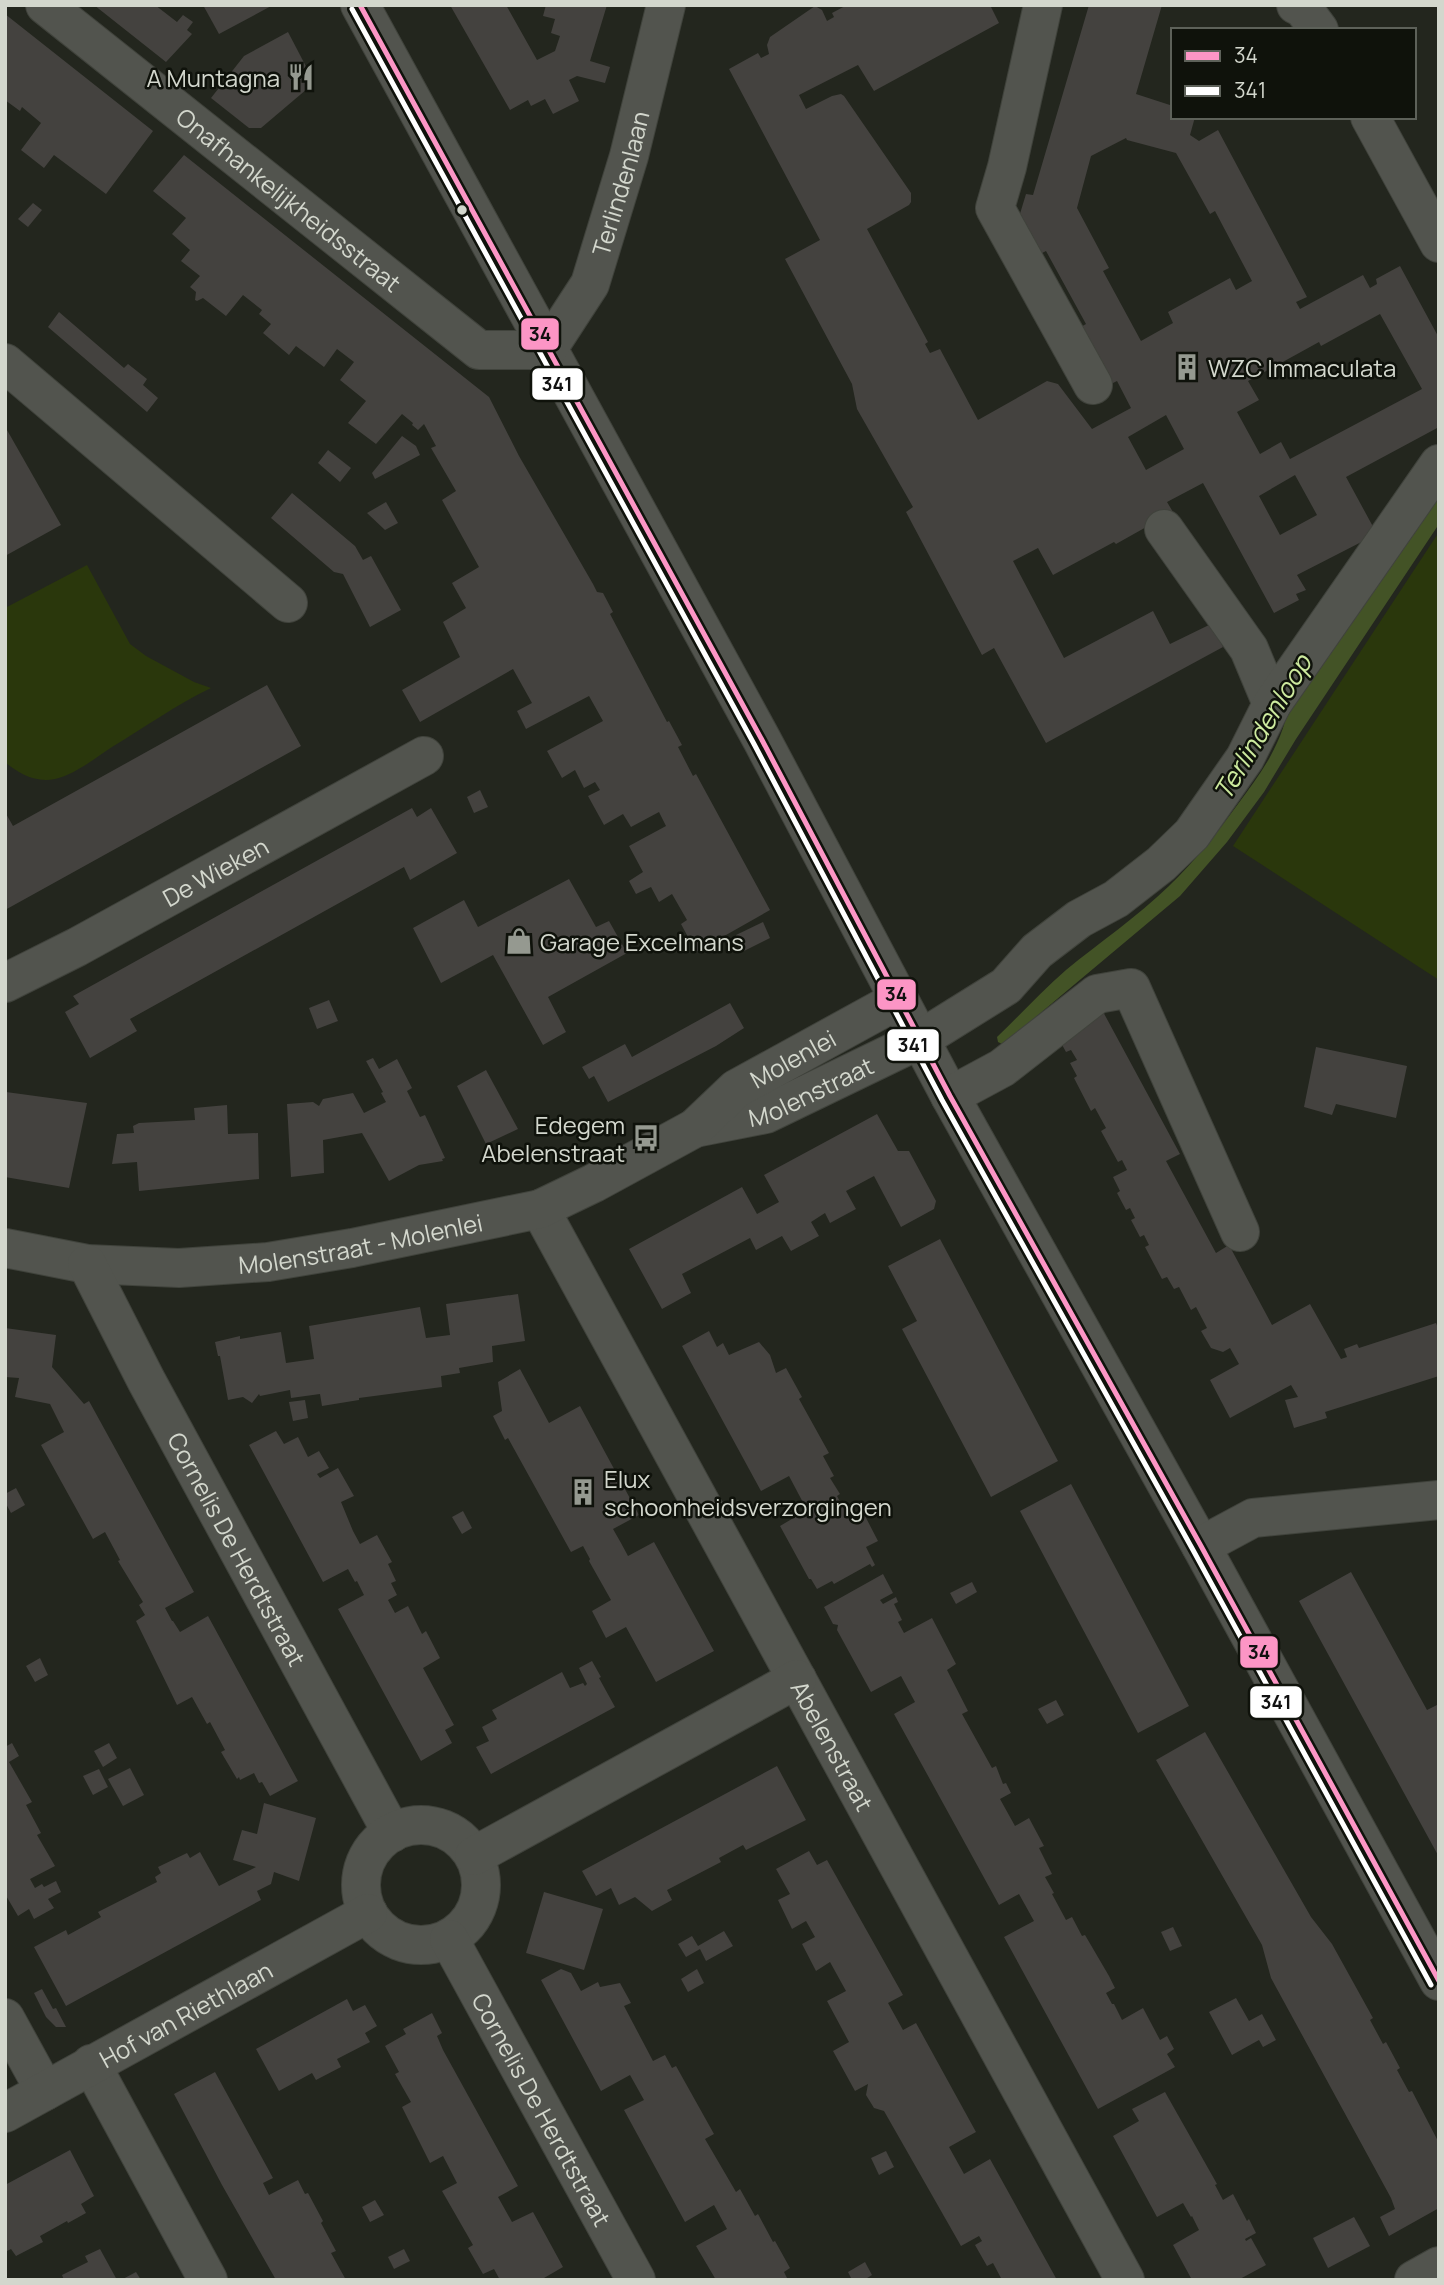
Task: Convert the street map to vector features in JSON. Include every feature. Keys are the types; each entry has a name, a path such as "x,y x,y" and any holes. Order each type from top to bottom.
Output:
{"street":[{"name":"Onafhankelijkheidsstraat","path":"45,5 479,350 547,350"},
{"path":"360,5 762,740 950,1096 1439,1981"},
{"name":"Terlindenlaan","path":"547,350 590,284 629,156 666,5"},
{"path":"1043,5 1010,156 995,208 1093,385"},
{"path":"1296,5 1302,7 1318,28"},
{"path":"1371,119 1439,243"},
{"path":"5,363 288,603"},
{"name":"Molenstraat","path":"695,1128 766,1114 921,1039 1006,986 1037,951 1079,919 1116,899 1161,864 1192,834 1237,769 1272,704 1439,464"},
{"path":"1164,528 1249,649 1272,704"},
{"name":"De Wieken","path":"5,983 77,947 424,756"},
{"path":"950,1096 1002,1068 1097,994 1132,988 1240,1231"},
{"name":"Molenlei","path":"695,1128 736,1089 898,1000"},
{"name":"Molenstraat - Molenlei","path":"5,1248 87,1264 179,1268 268,1262 352,1248 540,1209 695,1128"},
{"name":"Abelenstraat","path":"540,1209 1125,2280"},
{"name":"Cornelis De Herdtstraat","path":"87,1264 146,1380 392,1833"},
{"path":"1201,1546 1253,1518 1439,1500"},
{"path":"474,1856 797,1679"},
{"path":"414,1826 438,1827 459,1838 474,1856 481,1878 479,1902 468,1924 449,1938 431,1945 412,1945 394,1940 379,1929 368,1913 362,1896 362,1877 367,1859 377,1844 392,1833 414,1826"},
{"name":"Hof van Riethlaan","path":"5,2113 368,1913"},
{"name":"Cornelis De Herdtstraat","path":"449,1938 636,2280"},
{"path":"5,2018 45,2091"},
{"path":"91,2064 208,2280"},
{"path":"1414,2280 1439,2266"}],"shaded area":[{"path":"1439,484 1439,524 1296,739 1264,792 1227,842 1180,896 1007,1041 1002,1044 998,1042 997,1037 1048,986 1157,897 1188,867 1214,836 1272,753 1284,726 1291,695"},
{"path":"1439,532 1439,980 1233,846"},
{"path":"87,565 130,644 146,656 194,682 211,688 70,773 55,779 35,779 5,762 5,608"}],"building":[{"path":"94,5 155,5 177,22 183,15 193,22 187,30 192,34 166,62"},
{"path":"203,5 273,5 219,34"},
{"path":"450,5 506,5 537,60 555,51 560,36 551,33 555,19 543,16 546,5 607,5 590,61 610,67 605,83 577,76 569,80 579,101 553,114 545,99 531,106 528,100 510,110"},
{"name":"WZC Immaculata","path":"847,5 990,5 999,23 874,91 858,65 799,95 806,109 832,96 844,96 911,193 909,205 867,229 928,342 925,344 930,353 940,349 978,420 1047,381 1058,384 1092,429 1131,408 1117,381 1109,385 1079,328 1086,324 1046,251 1040,254 1019,217 1026,194 1033,195 1089,5 1162,5 1136,94 1171,105 1171,119 1194,119 1190,135 1199,141 1218,130 1307,297 1296,302 1300,309 1363,275 1370,288 1377,284 1376,279 1400,266 1439,338 1439,427 1346,477 1377,534 1297,575 1306,590 1296,594 1299,600 1274,613 1203,483 1167,502 1173,512 1053,575 1038,548 1013,561 1064,658 1153,611 1170,644 1211,624 1223,647 1046,743 994,648 982,655 906,512 913,507 857,409 852,384 785,259 820,240 729,69 758,53 761,58 769,54 767,45 770,37 815,6 822,10 827,21 834,17 832,13","holes":["1126,138 1176,153 1210,214 1215,211 1252,281 1236,290 1230,278 1168,312 1173,323 1141,341 1103,271 1109,268 1077,208 1091,156","1380,314 1422,389 1290,459 1281,442 1260,454 1237,412 1259,400 1248,381 1319,342 1321,346","1166,415 1184,449 1146,470 1128,437","1295,475 1317,515 1280,535 1259,496"]},
{"path":"5,14 153,131 106,194 54,155 44,168 21,150 41,123 22,107 20,111 5,100"},
{"path":"288,32 311,76 307,89 261,128 249,128 211,98 244,56"},
{"path":"184,155 489,397 519,456 597,592 603,593 613,612 610,614 682,745 678,747 693,776 696,774 770,910 696,952 681,924 687,920 672,894 659,902 651,887 636,894 629,881 643,872 629,846 666,826 659,812 631,827 623,814 604,825 588,796 600,790 595,782 584,788 575,770 562,778 547,751 603,721 589,696 526,729 517,711 532,703 513,669 420,722 402,690 460,657 443,622 466,608 452,583 479,567 442,500 456,491 431,448 436,446 424,424 418,430 402,414 376,444 348,423 366,401 340,380 354,362 337,349 324,367 296,346 289,355 263,333 271,324 259,314 262,310 243,295 226,316 203,298 195,300 196,292 190,287 200,276 181,261 190,250 172,234 186,218 153,191"},
{"path":"33,203 42,210 28,227 18,219"},
{"path":"59,312 124,368 128,364 147,379 143,385 158,398 147,412 48,327"},
{"path":"7,430 61,525 5,556 5,431"},
{"path":"402,436 416,446 420,455 375,479 372,473"},
{"path":"328,450 351,468 340,482 318,463"},
{"path":"292,493 355,546 363,560 371,556 401,610 370,627 343,574 334,572 271,518"},
{"path":"386,502 398,523 385,530 367,513"},
{"path":"267,685 301,746 5,910 5,812 13,826"},
{"path":"480,790 488,807 474,813 467,797"},
{"path":"412,808 417,817 431,808 457,853 410,880 404,867 130,1019 137,1031 90,1058 65,1012 79,1004 73,996"},
{"name":"Garage Excelmans","path":"569,879 596,927 609,921 627,953 548,997 566,1032 543,1045 493,955 441,983 413,928 464,900 478,927"},
{"path":"763,922 770,938 744,951 736,935"},
{"path":"329,1000 338,1021 317,1029 309,1008"},
{"path":"730,1003 744,1028 716,1046 608,1102 594,1076 589,1079 582,1067 625,1044 632,1057"},
{"path":"1101,1008 1180,1154 1166,1161 1216,1253 1229,1245 1272,1325 1310,1304 1341,1359 1347,1357 1344,1349 1357,1344 1359,1348 1436,1323 1439,1331 1439,1376 1325,1412 1327,1418 1294,1428 1285,1400 1298,1397 1291,1385 1230,1418 1210,1380 1239,1364 1230,1348 1223,1352 1211,1348 1201,1331 1207,1328 1196,1307 1191,1310 1179,1287 1174,1289 1167,1277 1162,1279 1145,1247 1149,1245 1144,1235 1140,1237 1131,1220 1135,1218 1130,1208 1126,1210 1117,1193 1120,1191 1113,1177 1127,1170 1122,1160 1118,1162 1101,1131 1106,1128 1095,1108 1091,1111 1074,1078 1077,1076 1070,1063 1077,1060 1071,1050 1066,1052 1055,1032"},
{"path":"1316,1047 1407,1066 1396,1118 1336,1104 1332,1115 1304,1107"},
{"path":"373,1058 379,1069 397,1059 412,1088 407,1091 420,1117 425,1115 445,1158 443,1161 419,1165 389,1181 362,1133 323,1140 324,1173 291,1177 287,1104 313,1102 319,1106 323,1099 353,1093 364,1113 386,1102 366,1061"},
{"path":"486,1070 518,1129 486,1144 457,1086"},
{"path":"6,1092 87,1103 69,1188 5,1177"},
{"path":"227,1105 228,1134 258,1133 259,1179 139,1191 137,1162 112,1164 117,1134 134,1133 133,1126 139,1123 195,1120 194,1108"},
{"path":"877,1114 898,1151 909,1151 936,1201 934,1209 901,1227 874,1176 846,1191 856,1209 830,1223 825,1213 811,1222 819,1236 791,1251 782,1236 756,1250 750,1238 682,1274 691,1293 662,1309 629,1249 742,1187 757,1214 779,1202 764,1175"},
{"path":"940,1239 1058,1461 991,1497 902,1329 917,1321 888,1266"},
{"path":"518,1294 525,1341 492,1346 493,1362 459,1368 460,1373 441,1376 442,1387 359,1398 322,1406 320,1394 291,1398 290,1390 260,1396 259,1394 252,1403 243,1397 228,1400 215,1342 240,1336 240,1339 281,1332 286,1363 314,1359 309,1326 420,1307 426,1338 450,1335 446,1304"},
{"path":"5,1328 56,1335 52,1367 84,1404 89,1401 194,1592 165,1608 172,1621 180,1632 208,1616 298,1781 270,1796 254,1773 237,1779 221,1752 225,1750 210,1722 207,1724 192,1697 177,1705 136,1621 145,1615 139,1605 143,1602 118,1561 120,1560 105,1532 93,1539 41,1445 64,1432 50,1404 15,1397 19,1378 5,1377"},
{"path":"709,1331 717,1347 723,1343 729,1355 759,1342 770,1355 776,1373 786,1368 802,1397 799,1399 829,1453 823,1456 834,1476 830,1478 840,1494 837,1496 851,1522 864,1514 878,1541 866,1547 875,1565 872,1567 870,1564 834,1584 832,1581 817,1589 809,1579 780,1526 807,1510 789,1476 761,1491 682,1346"},
{"path":"520,1369 549,1423 580,1406 639,1515 613,1529 628,1556 654,1542 714,1651 656,1682 626,1627 606,1638 592,1611 611,1600 583,1546 571,1552 493,1416 502,1411 498,1382"},
{"path":"305,1400 308,1418 293,1421 289,1402"},
{"path":"276,1431 284,1444 298,1437 308,1457 319,1451 329,1468 317,1474 320,1478 338,1468 354,1496 341,1502 360,1544 377,1535 392,1562 388,1564 396,1581 391,1583 397,1595 388,1600 395,1613 408,1606 422,1634 426,1631 440,1658 423,1668 454,1725 445,1730 452,1743 421,1761 338,1609 364,1595 357,1581 355,1582 348,1569 323,1582 249,1445"},
{"path":"1071,1484 1189,1706 1138,1733 1020,1511"},
{"path":"16,1488 25,1505 11,1513 5,1502 5,1494"},
{"path":"463,1511 472,1528 462,1534 452,1517"},
{"path":"1351,1572 1427,1710 1439,1704 1439,1857 1299,1601"},
{"path":"883,1574 893,1593 880,1600 883,1604 896,1597 898,1602 894,1604 902,1620 898,1622 904,1633 932,1618 956,1664 947,1670 968,1711 962,1714 992,1768 996,1766 1003,1784 1006,1783 1011,1793 1000,1799 1015,1826 1029,1818 1044,1846 1039,1848 1052,1874 1045,1877 1054,1893 1052,1894 1066,1920 1072,1917 1082,1936 1085,1935 1109,1976 1115,1988 1106,1993 1112,2004 1122,2020 1143,2008 1160,2040 1167,2036 1174,2049 1167,2054 1175,2067 1098,2109 1004,1937 1034,1921 1019,1894 999,1905 894,1714 915,1702 901,1676 871,1692 837,1630 838,1625 833,1624 824,1607"},
{"path":"972,1582 977,1592 956,1604 950,1593"},
{"path":"40,1658 48,1675 35,1682 26,1666"},
{"path":"592,1661 615,1707 491,1774 476,1747 489,1741 482,1727 497,1719 492,1710 562,1672 570,1688 583,1683 585,1686 587,1684 579,1668"},
{"path":"1056,1700 1064,1715 1047,1724 1038,1709"},
{"path":"1205,1732 1311,1917 1332,1944 1373,2018 1370,2020 1383,2044 1386,2042 1400,2068 1397,2070 1409,2092 1412,2091 1439,2143 1439,2208 1389,2236 1380,2217 1395,2209 1391,2198 1271,1978 1262,1945 1156,1760"},
{"path":"12,1743 19,1756 9,1762 32,1802 26,1805 41,1833 37,1835 55,1866 30,1879 35,1888 56,1881 61,1892 48,1899 54,1908 34,1919 29,1909 18,1916 5,1894 5,1747"},
{"path":"109,1743 117,1758 103,1767 94,1751"},
{"path":"777,1766 806,1820 746,1850 743,1845 719,1858 721,1862 667,1890 672,1900 652,1911 635,1897 619,1905 611,1888 596,1896 582,1871"},
{"path":"130,1768 144,1795 123,1806 108,1779"},
{"path":"99,1769 108,1787 93,1795 83,1776"},
{"path":"264,1803 316,1818 299,1881 274,1872 271,1884 257,1891 261,1900 66,2006 34,1947 66,1930 68,1935 101,1917 98,1912 157,1882 155,1877 161,1873 158,1867 187,1853 190,1858 200,1852 219,1886 256,1867 233,1860 242,1830 257,1834"},
{"path":"809,1851 817,1865 827,1860 903,1995 888,2003 903,2030 916,2023 976,2132 949,2147 964,2174 990,2159 1057,2280 1002,2280 993,2263 987,2266 975,2245 982,2241 979,2236 961,2246 884,2111 874,2108 866,2095 868,2084 855,2091 833,2051 849,2042 827,2001 846,1991 830,1962 816,1971 802,1944 815,1937 806,1921 792,1929 778,1900 790,1894 776,1869"},
{"path":"544,1892 603,1909 584,1970 526,1953"},
{"path":"1173,1927 1182,1946 1170,1951 1161,1932"},
{"path":"724,1931 733,1946 706,1961 700,1949 686,1957 678,1944 692,1936 698,1946"},
{"path":"561,1969 571,1973 581,1991 598,1982 600,1987 620,1983 631,2003 624,2006 653,2061 665,2055 672,2068 676,2066 714,2134 705,2139 736,2192 740,2189 755,2216 758,2214 773,2242 775,2241 790,2268 784,2272 788,2280 716,2280 696,2246 727,2229 714,2205 685,2222 624,2110 644,2100 630,2075 601,2091 541,1980"},
{"path":"697,1969 704,1983 688,1992 681,1979"},
{"path":"42,1989 66,2027 56,2027 46,2017 34,1993"},
{"path":"1236,1998 1249,2021 1262,2014 1276,2040 1263,2047 1259,2040 1232,2055 1209,2012"},
{"path":"347,1999 353,2011 365,2005 377,2026 365,2033 370,2042 337,2059 341,2067 316,2080 312,2073 279,2091 256,2049"},
{"path":"432,2013 442,2033 437,2036 443,2050 518,2186 498,2197 512,2222 533,2212 563,2267 544,2278 545,2280 500,2280 494,2269 483,2274 468,2248 473,2245 442,2191 457,2183 443,2156 430,2163 402,2107 411,2102 395,2074 399,2072 385,2046 406,2034 403,2029"},
{"path":"215,2072 273,2178 263,2183 269,2195 298,2180 323,2221 321,2223 336,2251 331,2253 346,2280 276,2280 174,2094"},
{"path":"1165,2092 1217,2184 1215,2185 1223,2200 1233,2194 1256,2233 1245,2239 1246,2241 1251,2238 1266,2265 1238,2280 1192,2280 1173,2245 1199,2230 1192,2216 1183,2203 1157,2217 1113,2136 1139,2121 1132,2109"},
{"path":"70,2150 94,2196 81,2204 86,2213 40,2236 43,2242 16,2256 11,2249 5,2252 5,2185"},
{"path":"886,2151 894,2167 879,2175 871,2158"},
{"path":"375,2200 384,2215 370,2222 362,2207"},
{"path":"1354,2217 1370,2246 1328,2268 1313,2238"},
{"path":"100,2249 117,2280 64,2280 62,2275 88,2262 85,2256"},
{"path":"404,2249 410,2261 394,2269 388,2257"},
{"path":"865,2262 872,2275 864,2280 852,2280 848,2272"},
{"path":"136,2272 141,2280 121,2280"}],"transit line":[{"name":"34","path":"360,5 762,740 950,1096 1439,1981"},
{"name":"341","path":"352,9 754,744 942,1100 1431,1985"}],"place":[{"name":"A Muntagna","path":"301,77"},
{"name":"WZC Immaculata","path":"1187,367"},
{"name":"Garage Excelmans","path":"519,941"},
{"name":"Edegem Abelenstraat","path":"646,1138"},
{"name":"Elux schoonheidsverzorgingen","path":"583,1492"}],"water label":[{"name":"Terlindenloop","path":"1262,727"}]}
